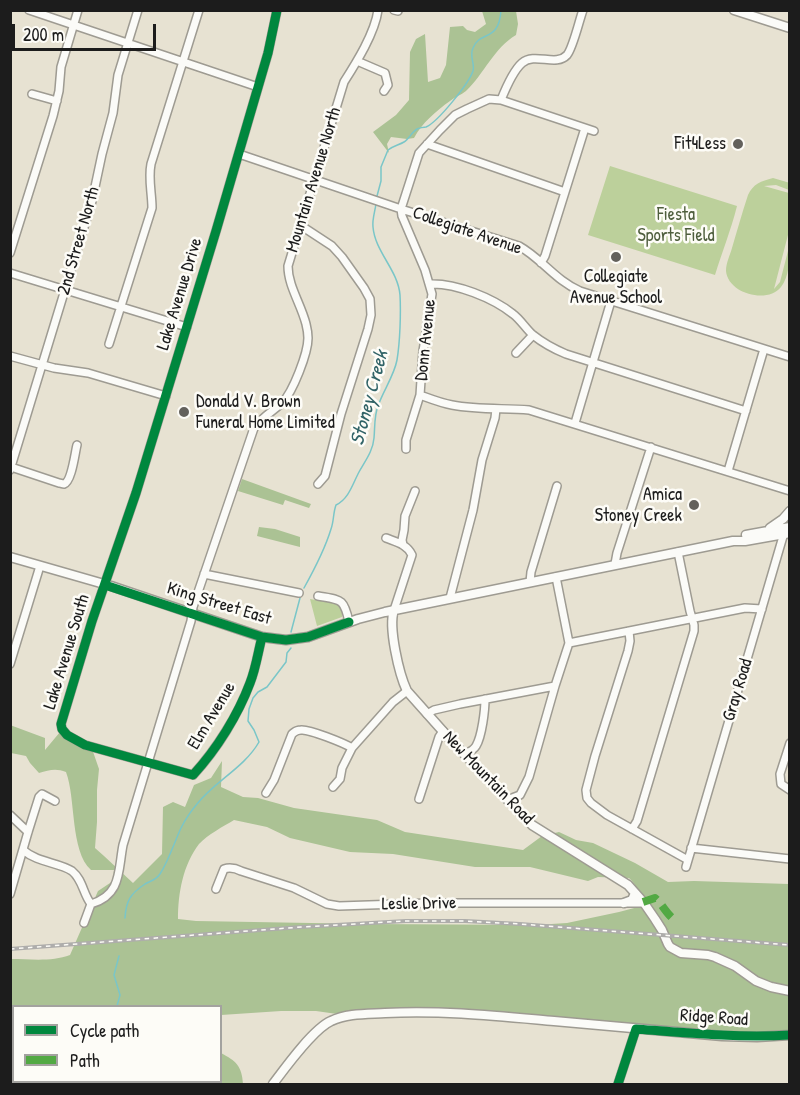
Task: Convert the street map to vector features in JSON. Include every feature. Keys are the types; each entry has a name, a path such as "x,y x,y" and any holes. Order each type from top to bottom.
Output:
{"main road":[{"path":"734,10 789,28"},
{"path":"763,531 783,519 789,512"},
{"name":"Gray Road","path":"787,530 789,512"},
{"name":"King Street East","path":"733,541 763,531 787,530"},
{"name":"King Street East","path":"10,557 105,585 262,637 286,640 308,637 349,622 394,610 615,564 733,541 745,541 787,530"},
{"name":"New Mountain Road","path":"394,610 391,618 393,633 407,691 532,825 620,880 635,893 674,950 715,957 735,966 756,981 789,991"},
{"path":"624,903 632,900 635,893"},
{"name":"Ridge Road","path":"273,1084 320,1028 330,1021 352,1016 402,1012 471,1013 722,1036 789,1035"}],"street":[{"path":"29,10 258,87"},
{"path":"10,253 57,101 61,67 78,10"},
{"name":"2nd Street North","path":"11,469 96,187 113,113 118,75 138,10"},
{"path":"109,344 152,207 149,173 151,164 199,10"},
{"name":"Lake Avenue Drive","path":"105,585 187,327 268,53 277,10"},
{"name":"Mountain Avenue North","path":"92,904 99,902 116,885 123,845 191,621 191,613 254,428 259,421 283,402 296,381 308,337 288,275 288,266 344,82 374,25 378,10"},
{"path":"501,100 522,63 537,58 558,60 567,55 583,10"},
{"path":"357,61 385,73 388,85 384,91"},
{"path":"32,94 57,101"},
{"path":"401,209 419,153 455,115 489,99 501,100 594,131"},
{"path":"541,263 585,129"},
{"path":"427,144 566,192"},
{"name":"Collegiate Avenue","path":"238,154 519,246 572,288 789,357"},
{"name":"Donn Avenue","path":"401,209 432,294 423,351 420,395 406,440 406,449"},
{"path":"300,225 332,246 370,299 371,315 368,329 341,414 325,476 318,484"},
{"path":"10,273 187,327"},
{"path":"430,284 441,284 459,289 500,305 515,315 533,335 552,348 746,411"},
{"path":"575,423 611,301"},
{"path":"516,353 533,335"},
{"path":"728,471 764,349"},
{"path":"10,356 88,373 166,396"},
{"path":"420,395 448,405 469,408 530,410 789,492"},
{"path":"450,598 496,409"},
{"path":"11,469 64,484 70,476 77,445"},
{"path":"615,564 651,447"},
{"path":"530,582 556,486"},
{"path":"403,544 405,516 415,491"},
{"name":"Gray Road","path":"632,829 687,863 787,530"},
{"path":"386,538 403,544 412,555 394,610"},
{"path":"629,631 630,641 586,790 587,798 591,803 632,829 637,821 692,640 694,625 678,552"},
{"path":"10,664 40,566"},
{"path":"204,573 299,593"},
{"path":"507,800 520,795 529,777 569,643 556,577"},
{"name":"Lake Avenue South","path":"105,585 69,698 62,729 67,735 86,745 148,763"},
{"path":"318,596 342,602 349,622"},
{"path":"569,643 745,608 762,609"},
{"name":"Elm Avenue","path":"148,763 193,775 221,737 244,698 251,681 262,637"},
{"path":"427,714 434,710 555,686"},
{"path":"333,787 340,779 342,768 352,748 393,702 407,691"},
{"path":"465,754 475,748 478,742 485,699"},
{"path":"266,793 278,771 292,734 297,730 302,729 331,738 352,748"},
{"path":"419,799 443,731"},
{"path":"789,743 780,774 781,784 789,790"},
{"path":"10,894 41,795 54,801"},
{"path":"10,815 28,832"},
{"path":"691,848 789,859"},
{"path":"23,850 36,858 71,871 78,878 92,904 84,923"},
{"name":"Leslie Drive","path":"216,889 224,869 236,868 294,888 327,904 339,906 429,903 644,903"},
{"path":"618,1084 636,1029"}],"green space":[{"path":"482,11 516,11 518,24 516,35 501,47 466,91 435,113 414,138 391,137 387,144 389,153 373,132 396,115 409,100 410,52 416,39 425,34 428,82 440,78 446,65 450,27 463,26 475,32 486,24"},
{"name":"Fiesta Sports Field","path":"610,166 737,206 715,275 588,235"},
{"path":"773,178 790,183 789,190 776,185 764,186 789,193 789,231 774,289 780,282 789,247 787,273 784,283 775,292 767,295 749,294 734,286 728,279 727,265 748,195 752,188"},
{"path":"242,479 311,504 309,508 285,500 283,505 238,491"},
{"path":"259,527 275,529 300,537 300,547 257,536"},
{"path":"310,599 339,604 342,617 317,626"},
{"path":"10,725 45,738 45,750 60,732 90,743 99,769 95,848 133,883 162,854 163,807 173,802 185,807 194,785 211,778 222,761 221,787 243,797 258,798 294,808 377,820 405,832 523,850 542,836 559,832 576,840 593,843 668,882 789,884 789,1030 738,1037 456,1011 351,1016 316,1011 222,1015 222,1005 12,1005 11,1060 11,959 48,959 70,955 98,891 113,881 114,870 91,870 84,861 76,837 66,772 52,770 39,773 26,756 11,753","holes":["234,820 267,827 290,838 350,852 393,854 475,867 530,867 588,881 598,877 629,878 638,891 638,907 567,923 536,925 178,919 182,880 189,861 199,844 211,834"]},
{"path":"222,1054 237,1065 243,1084 205,1083 222,1083"}],"waterway":[{"name":"Stoney Creek","path":"377,196 381,181 381,167 388,150 404,142 417,129 431,124 452,102 473,71 473,48 480,39 497,27 501,10"},
{"name":"Stoney Creek","path":"304,588 326,544 336,505 347,495 370,452 377,410 397,360 400,295 395,277 375,236 373,221 376,204"},
{"name":"Stoney Creek","path":"291,632 300,598"},
{"name":"Stoney Creek","path":"125,918 126,907 132,895 160,874 186,819 204,796 238,767 259,742 248,721 249,709 253,698 267,687 286,662 287,653 291,648"},
{"name":"Stoney Creek","path":"117,1005 120,995 114,975 119,956"}],"railway":[{"path":"10,949 406,921 520,924 790,945"}],"marked path":[{"path":"643,902 655,898 676,921"}],"cycle path":[{"path":"262,637 245,695 218,743 193,775 85,745 67,735 62,729 61,724 92,621 136,493 216,231 268,53 277,10"},
{"path":"105,585 262,637 286,640 308,637 349,622"},
{"path":"618,1084 636,1029 732,1035 790,1035"}],"place":[{"name":"Fit4Less","path":"738,144"},
{"name":"Collegiate Avenue School","path":"616,257"},
{"name":"Donald V. Brown Funeral Home Limited","path":"184,412"},
{"name":"Amica Stoney Creek","path":"694,505"}]}
